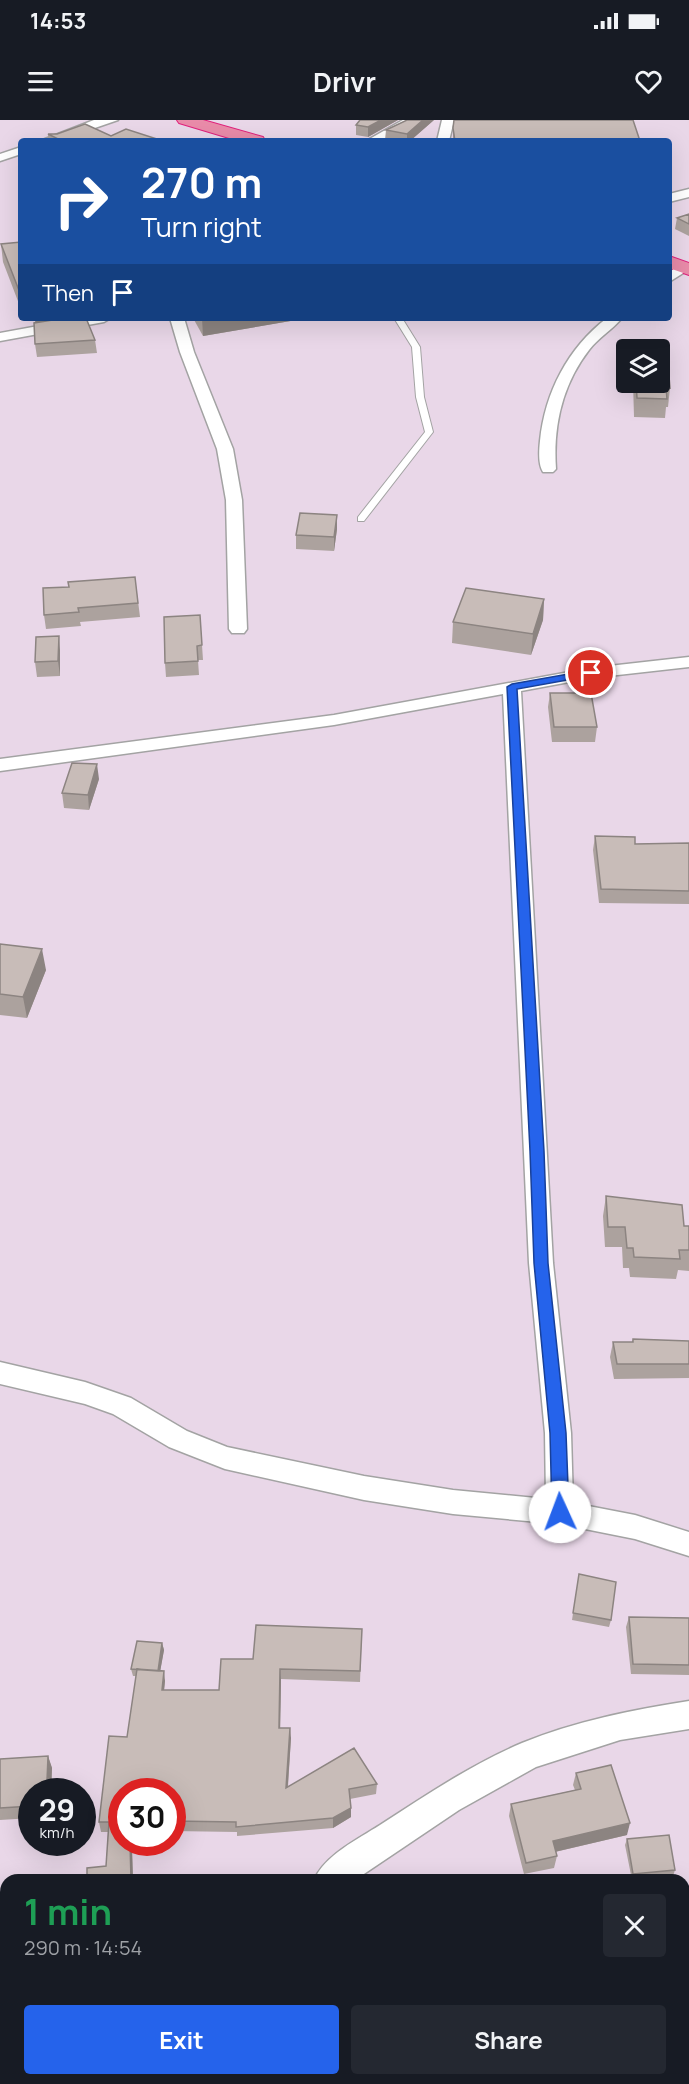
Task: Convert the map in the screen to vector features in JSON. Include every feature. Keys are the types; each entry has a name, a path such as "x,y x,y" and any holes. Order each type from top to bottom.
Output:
{"highway":[{"path":"185,120 247,138"}],"street":[{"path":"54,138 99,122 112,120"},
{"path":"376,138 382,133 404,127 410,120"},
{"path":"444,138 448,120"},
{"path":"0,158 18,151"},
{"path":"672,197 689,193"},
{"path":"0,337 88,321"},
{"path":"178,321 187,352 225,449 234,501 238,629"},
{"path":"548,469 550,425 566,374 597,330 610,321"},
{"path":"0,765 334,720 591,673 689,662"},
{"path":"512,687 541,1263 558,1433 560,1512"},
{"path":"0,1373 85,1393 122,1406 178,1439 225,1458 364,1488 511,1509 560,1512 635,1527 689,1544"},
{"path":"337,1874 358,1857 448,1799 529,1755 620,1726 689,1715"}],"lane":[{"path":"361,519 429,432 420,396 416,347 400,321"}],"shaded area":[{"path":"0,120 689,120 689,1874 0,1874"}],"building":[{"path":"360,120 381,120 368,127 356,125"},
{"path":"407,120 423,120 407,134 386,130"},
{"path":"454,120 633,120 639,138 455,138"},
{"path":"85,124 111,136 126,129 154,138 56,138 48,134 57,134"},
{"path":"689,214 689,224 677,218"},
{"path":"18,242 18,288 1,244"},
{"path":"87,321 95,340 35,344 34,323"},
{"path":"637,393 666,393 667,399 637,398"},
{"path":"300,513 337,515 334,537 296,535"},
{"path":"135,577 138,603 78,608 79,612 44,615 43,588 69,587 68,582"},
{"path":"466,588 544,599 533,634 453,622"},
{"path":"200,615 202,645 197,646 198,661 165,663 164,617"},
{"path":"59,636 58,661 35,662 36,637"},
{"path":"550,693 591,693 597,727 554,727"},
{"path":"72,763 97,764 88,795 62,793"},
{"path":"595,836 635,837 635,844 689,843 689,891 601,889"},
{"path":"0,944 42,949 23,997 0,994"},
{"path":"606,1196 682,1205 684,1226 689,1226 689,1250 679,1250 680,1259 634,1257 633,1248 627,1248 625,1227 608,1227"},
{"path":"633,1339 689,1341 689,1364 617,1364 613,1342 633,1342"},
{"path":"579,1574 616,1582 611,1620 573,1613"},
{"path":"629,1617 689,1618 689,1665 633,1664"},
{"path":"256,1625 362,1629 360,1671 280,1669 279,1728 290,1728 286,1788 354,1748 377,1784 349,1789 351,1808 333,1818 236,1827 236,1822 186,1821 186,1778 108,1778 108,1822 99,1822 109,1736 127,1737 137,1669 164,1671 162,1690 219,1690 221,1659 253,1659"},
{"path":"137,1641 162,1643 158,1671 131,1669"},
{"path":"48,1756 47,1778 18,1778 18,1807 0,1808 0,1759"},
{"path":"611,1765 630,1823 553,1841 557,1856 526,1863 511,1804 581,1789 576,1773"},
{"path":"669,1835 675,1870 633,1874 627,1839"},
{"path":"108,1837 108,1856 130,1856 131,1874 87,1874 87,1868 106,1866"}],"route":[{"path":"560,1512 558,1433 541,1263 526,973 524,886 512,687 591,673"}]}
